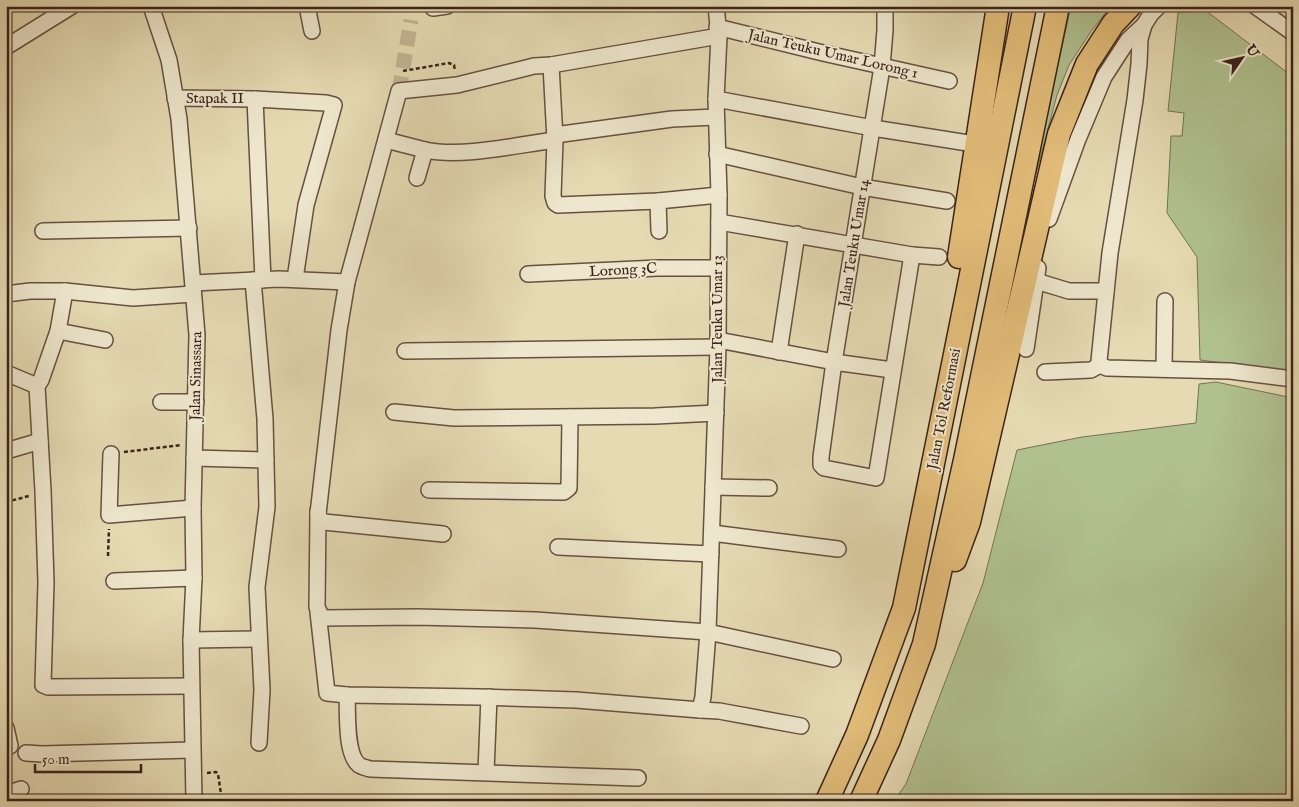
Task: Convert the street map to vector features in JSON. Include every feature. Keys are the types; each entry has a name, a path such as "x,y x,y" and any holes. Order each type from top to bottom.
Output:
{"highway":[{"path":"904,608 998,6"},
{"name":"Jalan Tol Reformasi","path":"827,801 857,735 904,608 1024,6"},
{"name":"Jalan Tol Reformasi","path":"862,801 889,740 924,644 965,460 1058,6"},
{"path":"924,644 969,522 1059,134 1087,64 1113,24 1130,6"}],"street":[{"path":"6,47 72,6"},
{"name":"Jalan Sinassara","path":"151,6 169,60 175,98 184,171 198,335 193,508 194,578 191,640 194,801"},
{"path":"307,6 312,31"},
{"name":"Jalan Teuku Umar 13","path":"700,710 703,697 708,632 718,343 719,195 716,117 718,31 716,6"},
{"name":"Jalan Teuku Umar 14","path":"885,6 882,67 834,362 821,465 826,469 876,478 892,370"},
{"path":"1100,365 1106,291 1117,203 1140,64 1140,39 1144,25 1159,6"},
{"path":"1255,6 1293,33"},
{"path":"1026,349 1036,281 1052,207 1104,77 1117,54 1136,31 1144,25"},
{"path":"718,31 551,65 534,66 457,85 399,91 347,282 339,330 318,511 321,615 327,693 576,700 719,711 801,726"},
{"name":"Jalan Teuku Umar Lorong 1","path":"718,31 949,81"},
{"path":"551,65 555,138 553,196 555,203 558,205 583,205 719,195"},
{"name":"Stapak II","path":"175,98 255,99 334,105 307,198 295,279"},
{"path":"255,99 258,280 267,507 257,587 258,639 262,690 259,743"},
{"path":"716,99 873,128 968,143"},
{"path":"386,140 437,152 467,152 672,119 716,117"},
{"path":"418,178 425,150"},
{"path":"717,154 862,187 947,201"},
{"path":"658,200 659,231"},
{"path":"719,222 912,255 938,257"},
{"path":"43,231 189,228"},
{"path":"779,352 797,234"},
{"path":"405,351 718,343 892,370 912,255"},
{"name":"Lorong 3C","path":"528,274 658,268 718,268"},
{"path":"6,294 30,291 65,291 133,298 258,280 295,279 347,282"},
{"path":"1036,281 1069,291 1106,291"},
{"path":"65,291 58,331 41,380 37,386 46,582 43,686 191,686"},
{"path":"1164,369 1165,301"},
{"path":"58,331 105,340"},
{"path":"1100,365 1106,368 1230,371 1293,379"},
{"path":"1045,372 1091,370 1100,365"},
{"path":"6,373 37,386"},
{"path":"161,402 196,402"},
{"path":"394,412 454,418 655,416 716,413"},
{"path":"429,490 564,492 569,488 570,417"},
{"path":"6,451 40,441"},
{"path":"195,451 266,460"},
{"path":"111,454 109,515 193,508"},
{"path":"713,487 769,488"},
{"path":"318,511 320,519 324,522 443,534"},
{"path":"712,533 838,549"},
{"path":"558,547 711,554"},
{"path":"114,581 194,578"},
{"path":"321,615 535,620 708,632 833,659"},
{"path":"191,640 258,639"},
{"path":"347,695 350,747 353,757 360,766 370,769 638,778"},
{"path":"486,772 489,697"},
{"path":"6,728 10,746 6,747"},
{"path":"26,753 192,750"},
{"path":"6,794 21,789"}],"path":[{"path":"403,71 450,64 455,67 457,85"},
{"path":"111,454 195,451"},
{"path":"6,502 36,494"},
{"path":"108,556 109,515"},
{"path":"193,775 217,773 222,801"}],"green space":[{"path":"1071,6 1111,6 1092,30 1069,65 1057,95 1023,222"},
{"path":"1205,10 1293,77 1293,302 1288,308 1293,312 1293,372 1200,360 1197,257 1167,213 1171,136 1182,136 1184,113 1168,111 1178,13"},
{"path":"1216,382 1293,398 1293,801 894,801 906,784 983,583 1017,450 1082,437 1196,423 1199,384"}],"tunnel":[{"path":"399,91 411,20"}]}
